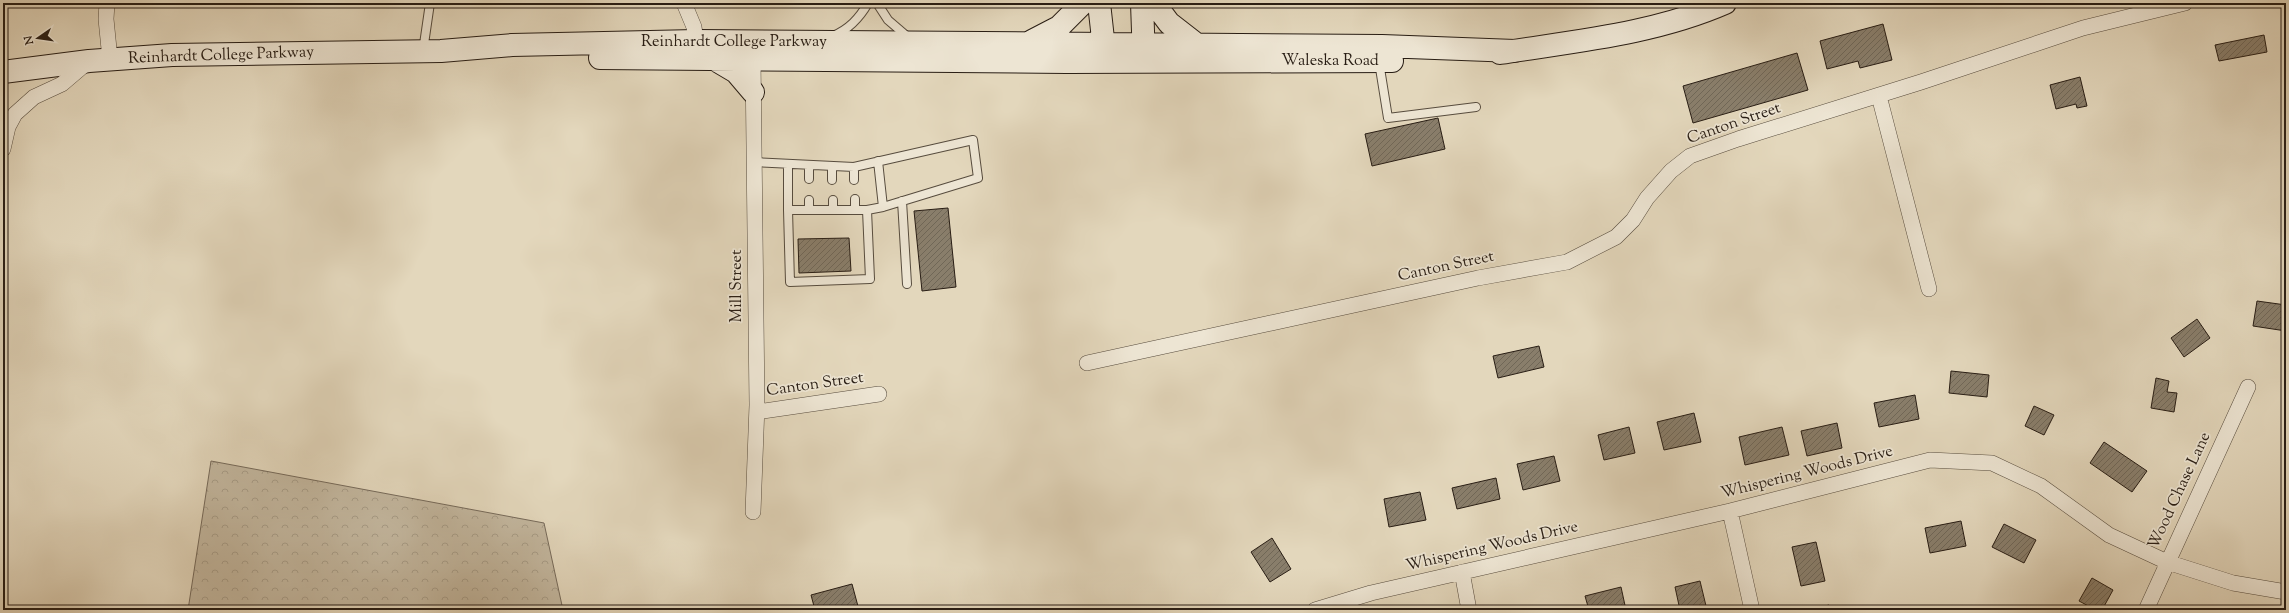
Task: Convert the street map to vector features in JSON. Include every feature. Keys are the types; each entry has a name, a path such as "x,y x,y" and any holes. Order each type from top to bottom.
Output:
{"main road":[{"path":"1027,43 1059,27 1083,3"},
{"path":"1099,3 1105,53"},
{"path":"819,51 1144,53 1142,3"},
{"path":"1154,3 1169,23 1196,44"},
{"name":"Waleska Road","path":"1144,53 1379,61 1439,60 1544,48 1630,32 1725,3"},
{"name":"Reinhardt College Parkway","path":"432,51 512,45 696,42 819,51"},
{"name":"Reinhardt College Parkway","path":"3,72 99,60 235,52 432,51 511,56 753,59 915,42 1027,43 1105,53"},
{"name":"Waleska Road","path":"1144,53 1196,44 1431,46 1515,51"},
{"path":"714,58 736,72 745,80 753,92"}],"street":[{"path":"3,149 8,127 15,114 34,97 62,84 99,60 106,19 107,3"},
{"path":"684,3 694,27 696,42"},
{"name":"Canton Street","path":"1087,363 1478,278 1566,262 1616,237 1671,171 1690,156 1738,139 1879,96 2083,28 2185,3"},
{"name":"Mill Street","path":"753,59 757,412 753,512"},
{"path":"1879,96 1929,289"},
{"name":"Wood Chase Lane","path":"2146,610 2248,388"},
{"name":"Canton Street","path":"757,412 879,394"},
{"name":"Whispering Woods Drive","path":"1316,610 1371,592 1730,511 1930,460 1992,463 2041,486 2109,535 2167,562 2233,583 2286,592"},
{"path":"1730,511 1752,610"},
{"path":"1462,572 1469,610"}],"lane":[{"path":"430,3 432,51"},
{"path":"819,51 849,27 860,16 868,3"},
{"path":"877,3 888,20 915,42"},
{"path":"1379,61 1388,118 1476,107"},
{"path":"754,162 854,167 974,140 978,178 883,207 867,210 788,210"},
{"path":"878,161 883,207"},
{"path":"788,164 790,282 870,279 867,210"},
{"path":"808,165 809,179"},
{"path":"832,166 832,180"},
{"path":"854,167 854,180"},
{"path":"855,199 855,209"},
{"path":"809,200 809,210"},
{"path":"833,200 833,209"},
{"path":"902,201 907,284"}],"green space":[{"path":"211,461 544,523 563,610 188,610"}],"building":[{"path":"1883,24 1892,60 1860,68 1858,61 1827,69 1820,41"},
{"path":"2264,35 2267,52 2219,61 2215,45"},
{"path":"1797,53 1808,90 1693,123 1683,86"},
{"path":"2080,77 2087,106 2077,108 2076,104 2056,109 2050,85"},
{"path":"1438,118 1445,149 1372,166 1365,134"},
{"path":"948,208 956,287 922,291 914,211"},
{"path":"849,238 851,271 799,273 798,239"},
{"path":"2257,301 2286,305 2286,331 2253,326"},
{"path":"2197,319 2210,338 2184,357 2171,338"},
{"path":"1539,346 1544,367 1498,378 1493,356"},
{"path":"1951,371 1989,375 1987,397 1949,393"},
{"path":"2156,378 2169,381 2167,392 2177,393 2174,412 2151,408"},
{"path":"1915,395 1919,419 1879,427 1874,403"},
{"path":"2034,406 2054,415 2044,435 2025,426"},
{"path":"1694,413 1701,442 1664,450 1657,422"},
{"path":"1837,423 1842,448 1807,456 1801,431"},
{"path":"1629,427 1635,453 1604,460 1598,435"},
{"path":"1782,427 1789,455 1745,465 1739,437"},
{"path":"2104,442 2147,471 2132,492 2090,463"},
{"path":"1554,456 1560,481 1523,490 1517,464"},
{"path":"1496,478 1500,499 1457,509 1452,488"},
{"path":"1420,492 1426,520 1389,527 1384,499"},
{"path":"1961,521 1966,546 1930,553 1925,528"},
{"path":"2004,524 2036,540 2024,563 1992,547"},
{"path":"1272,538 1291,569 1270,582 1251,552"},
{"path":"1816,542 1825,581 1801,586 1792,547"},
{"path":"2092,578 2113,590 2102,610 2096,610 2079,601"},
{"path":"1700,581 1707,610 1680,610 1675,587"},
{"path":"852,584 859,610 815,610 811,595"},
{"path":"1621,587 1626,610 1589,610 1585,596"},
{"path":"1829,605 1830,610 1809,610"}]}
